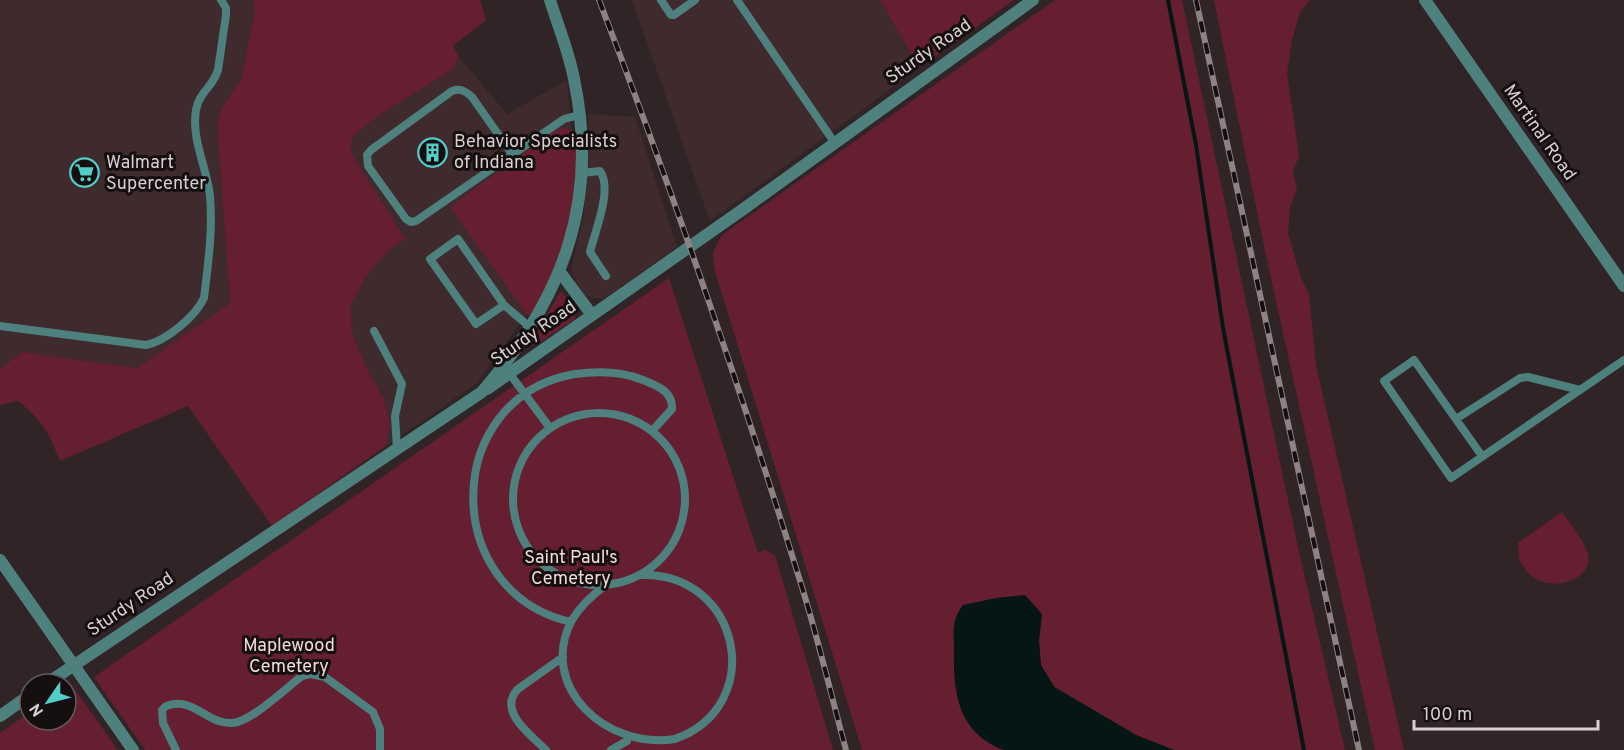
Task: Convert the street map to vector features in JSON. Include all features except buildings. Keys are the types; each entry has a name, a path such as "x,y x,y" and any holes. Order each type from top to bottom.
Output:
{"street":[{"path":"482,392 506,364 531,328 552,290 570,243 579,205 582,173 579,115 574,79 550,0"},
{"name":"Sturdy Road","path":"63,672 482,392 742,210 1033,0"},
{"name":"Martinal Road","path":"1425,0 1624,286"},
{"path":"560,272 592,315"},
{"path":"2,566 134,750"},
{"path":"1,714 18,703"}],"lane":[{"path":"0,326 146,345 155,343 188,320 199,308 204,298 212,231 210,195 196,132 196,112 200,96 215,78 218,70 226,15 226,8 221,0"},
{"path":"661,0 671,15 674,15 695,0"},
{"path":"737,0 834,142"},
{"path":"512,154 472,97 457,89 371,150 367,159 368,166 406,219 411,222 416,221 564,119 579,115"},
{"path":"582,173 600,171 604,176 606,191 590,252 606,276"},
{"path":"504,304 476,324 430,259 458,239 504,304 531,328"},
{"path":"374,331 402,384 395,416 398,448"},
{"path":"1482,456 1414,360 1384,381 1452,478 1624,360"},
{"path":"572,621 555,618 517,596 490,564 476,531 472,509 472,487 477,462 486,440 499,420 525,395 546,383 565,376 589,372 613,372 639,378 668,394 672,409 652,431"},
{"path":"509,373 550,428"},
{"path":"1456,419 1510,382 1520,378 1528,377 1581,390"},
{"path":"606,585 583,583 556,573 533,554 520,532 513,506 513,491 517,474 522,459 531,446 550,428 576,416 608,413 626,417 652,431 673,455 680,471 684,508 679,529 670,547 651,567 638,575 606,585 591,595 581,606 566,634 563,657 566,680 583,713 606,732 627,741 645,744 660,743 687,734 710,717 724,695 732,668 732,656 728,632 712,604 700,592 675,578 657,574 638,575"},
{"path":"546,750 510,711 510,702 512,695 518,689 563,657"},
{"path":"176,750 161,716 166,706 173,703 190,705 213,718 232,724 248,717 302,676 310,674 325,677 373,712 380,729 380,750"},
{"path":"611,750 627,741"}],"shaded area":[{"name":"Walmart Supercenter","path":"0,0 253,0 255,11 241,80 223,106 217,122 230,303 137,368 22,352 0,369"},
{"path":"632,0 880,0 919,68 710,221"},
{"path":"459,57 507,114 567,80 573,146 540,296 476,384 386,446 390,425 384,399 367,369 352,332 351,304 367,275 390,249 351,153 352,137 378,116 453,69"},
{"path":"589,114 635,117 677,247 604,299 585,295 571,269 584,214"},
{"path":"1025,595 1042,614 1039,641 1041,665 1054,687 1136,735 1174,750 1004,750 989,743 977,733 961,710 957,696 954,666 955,621 963,605"}],"green space":[{"path":"253,0 480,0 486,20 453,46 459,57 453,69 378,116 352,137 351,153 405,239 390,249 367,275 351,304 352,332 367,369 384,399 390,425 386,446 272,526 188,406 60,461 44,428 33,414 18,401 0,405 0,369 22,352 137,368 230,303 217,122 223,106 241,80 255,11"},
{"path":"880,0 1014,0 919,68"},
{"path":"1055,0 1182,0 1299,552 1345,750 1174,750 1136,735 1055,687 1041,665 1039,641 1042,614 992,745 1004,750 862,750 714,268 713,252 722,235"},
{"path":"1214,0 1310,0 1300,12 1292,40 1287,73 1299,156 1293,171 1297,189 1290,207 1288,233 1301,278 1309,294 1316,365 1404,750 1375,750 1264,246"},
{"path":"563,128 574,131 577,142 577,173 572,209 566,240 553,273 535,310 528,316 450,207 554,131"},
{"name":"Saint Paul's Cemetery","path":"669,278 758,553 765,550 775,555 833,750 145,750 94,677"},
{"path":"562,292 577,309 575,319 535,346 530,345 558,295"},
{"path":"1562,512 1585,546 1588,561 1584,571 1576,578 1553,584 1541,581 1529,574 1520,561 1518,543"},
{"path":"78,694 118,750 0,750 0,733 18,720 18,732 78,732"}],"waterway":[{"path":"1168,0 1196,145 1223,328 1304,750"}],"railway":[{"path":"599,0 705,290 754,437 807,604 846,750"},
{"path":"1196,0 1359,750"}],"place":[{"name":"Behavior Specialists of Indiana","path":"433,152"},
{"name":"Walmart Supercenter","path":"85,173"}],"park label":[{"name":"Maplewood Cemetery","path":"289,656"}]}
